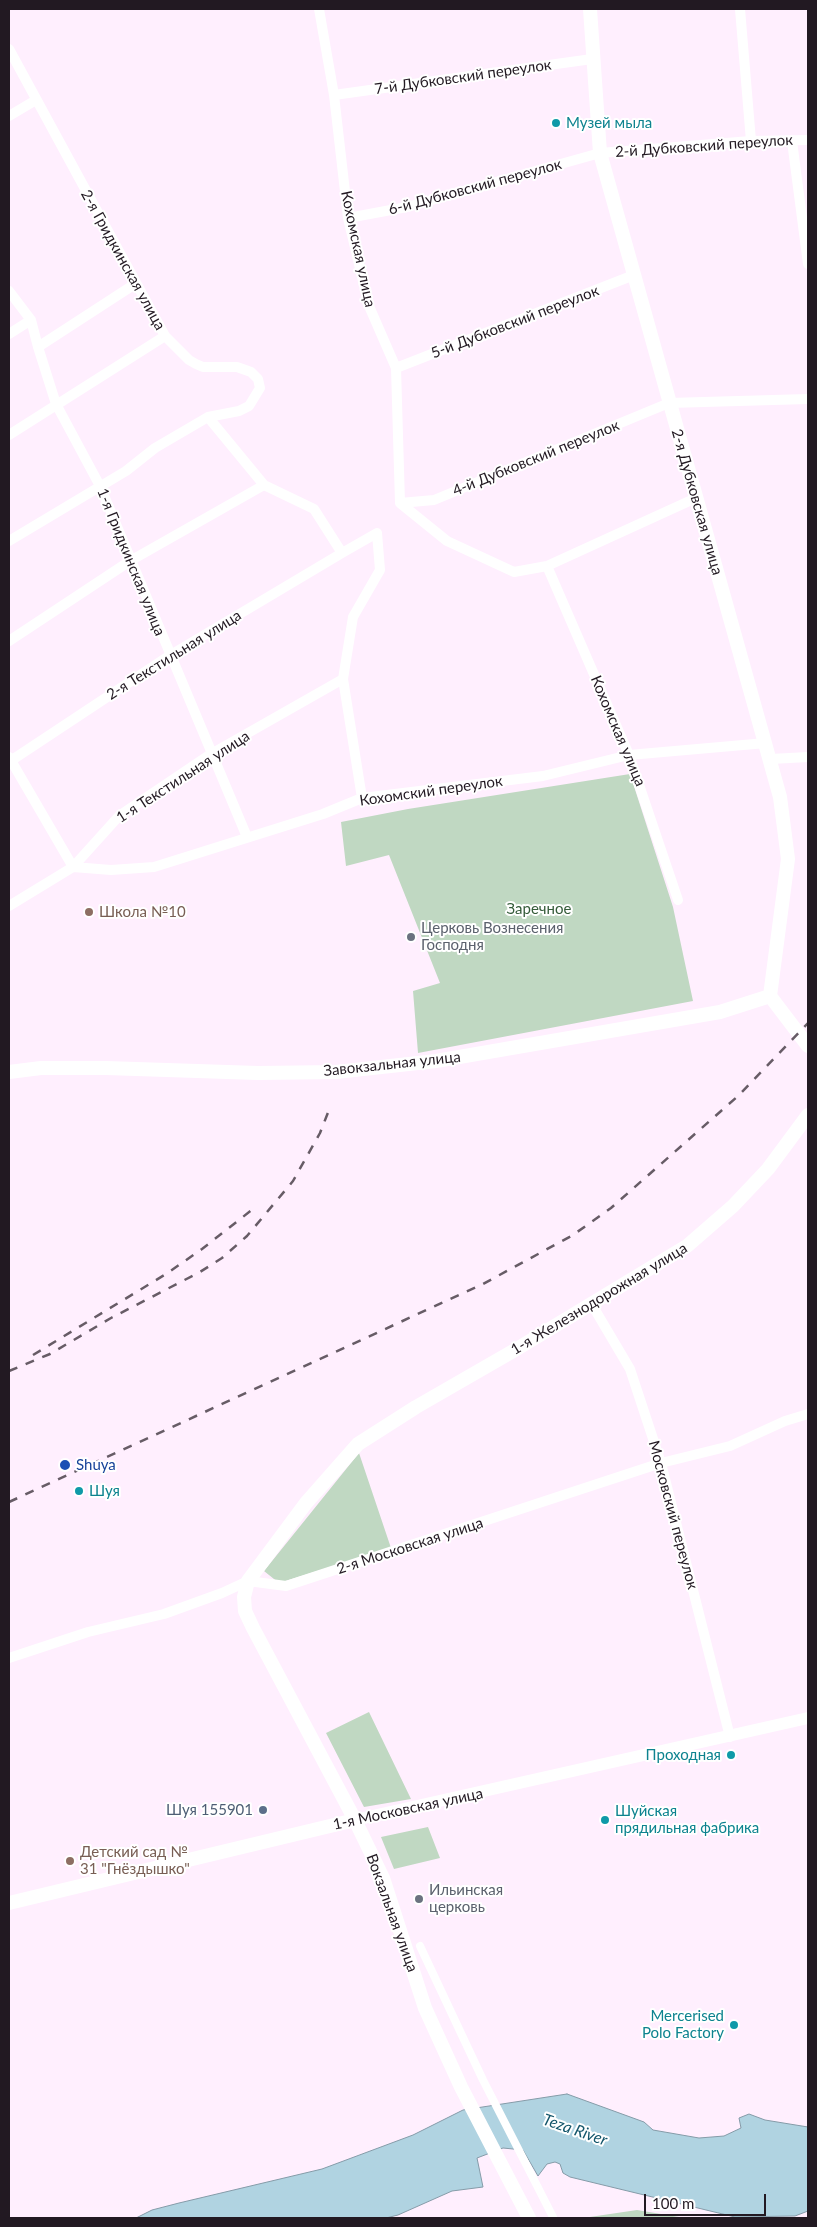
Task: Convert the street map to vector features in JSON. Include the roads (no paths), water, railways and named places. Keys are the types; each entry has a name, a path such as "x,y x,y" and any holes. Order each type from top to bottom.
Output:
{"main road":[{"name":"2-я Дубковская улица","path":"590,9 600,153 771,759 783,814 788,859 770,996"},
{"path":"770,996 808,1046"},
{"name":"Завокзальная улица","path":"9,1072 41,1068 258,1073 336,1072 436,1061 720,1012 770,996"},
{"name":"1-я Железнодорожная улица","path":"248,1581 306,1503 358,1444 416,1407 515,1350 687,1246 727,1212 768,1169 808,1115"},
{"name":"Вокзальная улица","path":"248,1581 244,1597 245,1611 355,1820 383,1878 425,2008 461,2087 529,2218"},
{"name":"1-я Московская улица","path":"9,1903 355,1820"}],"street":[{"name":"Кохомская улица","path":"319,9 334,95 348,218 369,306 396,368 400,503"},
{"path":"740,9 751,141"},
{"name":"2-я Гридкинская улица","path":"9,49 135,284 165,336 189,360 202,367 237,367 251,372 258,379 260,388 249,406 239,411 208,416"},
{"name":"7-й Дубковский переулок","path":"334,95 592,59"},
{"path":"9,116 36,100"},
{"name":"2-й Дубковский переулок","path":"600,153 751,141 808,140"},
{"path":"792,141 808,264"},
{"name":"6-й Дубковский переулок","path":"348,218 407,207 600,153"},
{"name":"5-й Дубковский переулок","path":"396,368 634,275"},
{"path":"38,348 135,284"},
{"name":"1-я Гридкинская улица","path":"9,291 31,320 56,404 100,486 169,656 247,837"},
{"path":"9,334 31,320"},
{"path":"9,435 165,336"},
{"path":"669,403 808,399"},
{"name":"4-й Дубковский переулок","path":"400,503 434,500 669,403"},
{"path":"9,541 126,471 155,448 208,416 264,485 314,509 342,553 377,533 380,570 354,617 343,679 362,798"},
{"path":"9,641 130,561 264,485"},
{"path":"400,503 447,541 514,572 547,566 696,498"},
{"name":"2-я Текстильная улица","path":"9,760 169,656 342,553"},
{"name":"Кохомская улица","path":"547,566 629,755 678,900"},
{"name":"1-я Текстильная улица","path":"9,906 73,867 119,816 211,754 343,679"},
{"name":"Кохомский переулок","path":"73,867 111,870 154,867 323,814 362,798 543,776 629,755 766,743"},
{"path":"771,759 808,757"},
{"path":"9,760 73,867"},
{"name":"Московский переулок","path":"591,1304 630,1369 661,1463 730,1737"},
{"name":"2-я Московская улица","path":"248,1581 286,1586 661,1463 730,1446 785,1421 808,1414"},
{"path":"9,1658 88,1632 164,1614 222,1593 248,1581"},
{"name":"1-я Московская улица","path":"355,1820 808,1718"},
{"path":"420,1946 483,2080 554,2218"}],"water":[{"name":"Teza River","path":"567,2094 644,2122 653,2130 699,2138 724,2136 741,2128 739,2118 749,2114 765,2120 808,2127 808,2211 795,2216 735,2217 570,2177 563,2173 560,2164 555,2162 547,2164 538,2176 523,2150 503,2148 477,2158 483,2187 452,2191 398,2215 386,2218 136,2218 152,2210 322,2169 413,2135 463,2110"}],"railway":[{"path":"9,1502 483,1284 573,1235 611,1208 738,1096 808,1023"},
{"path":"9,1371 50,1354 111,1318 200,1272 222,1258 247,1236 293,1181 320,1133 329,1110"},
{"path":"33,1355 166,1274 202,1249 253,1209"}],"place":[{"name":"Музей мыла","path":"556,123"},
{"name":"Школа №10","path":"89,912"},
{"name":"Церковь Вознесения Господня","path":"411,937"},
{"name":"Shuya","path":"65,1465"},
{"name":"Шуя","path":"79,1491"},
{"name":"Проходная","path":"731,1755"},
{"name":"Шуя 155901","path":"263,1810"},
{"name":"Шуйская прядильная фабрика","path":"605,1820"},
{"name":"Детский сад № 31 \"Гнёздышко\"","path":"70,1861"},
{"name":"Ильинская церковь","path":"419,1899"},
{"name":"Mercerised Polo Factory","path":"734,2025"}],"park label":[{"name":"Заречное","path":"539,909"}]}
